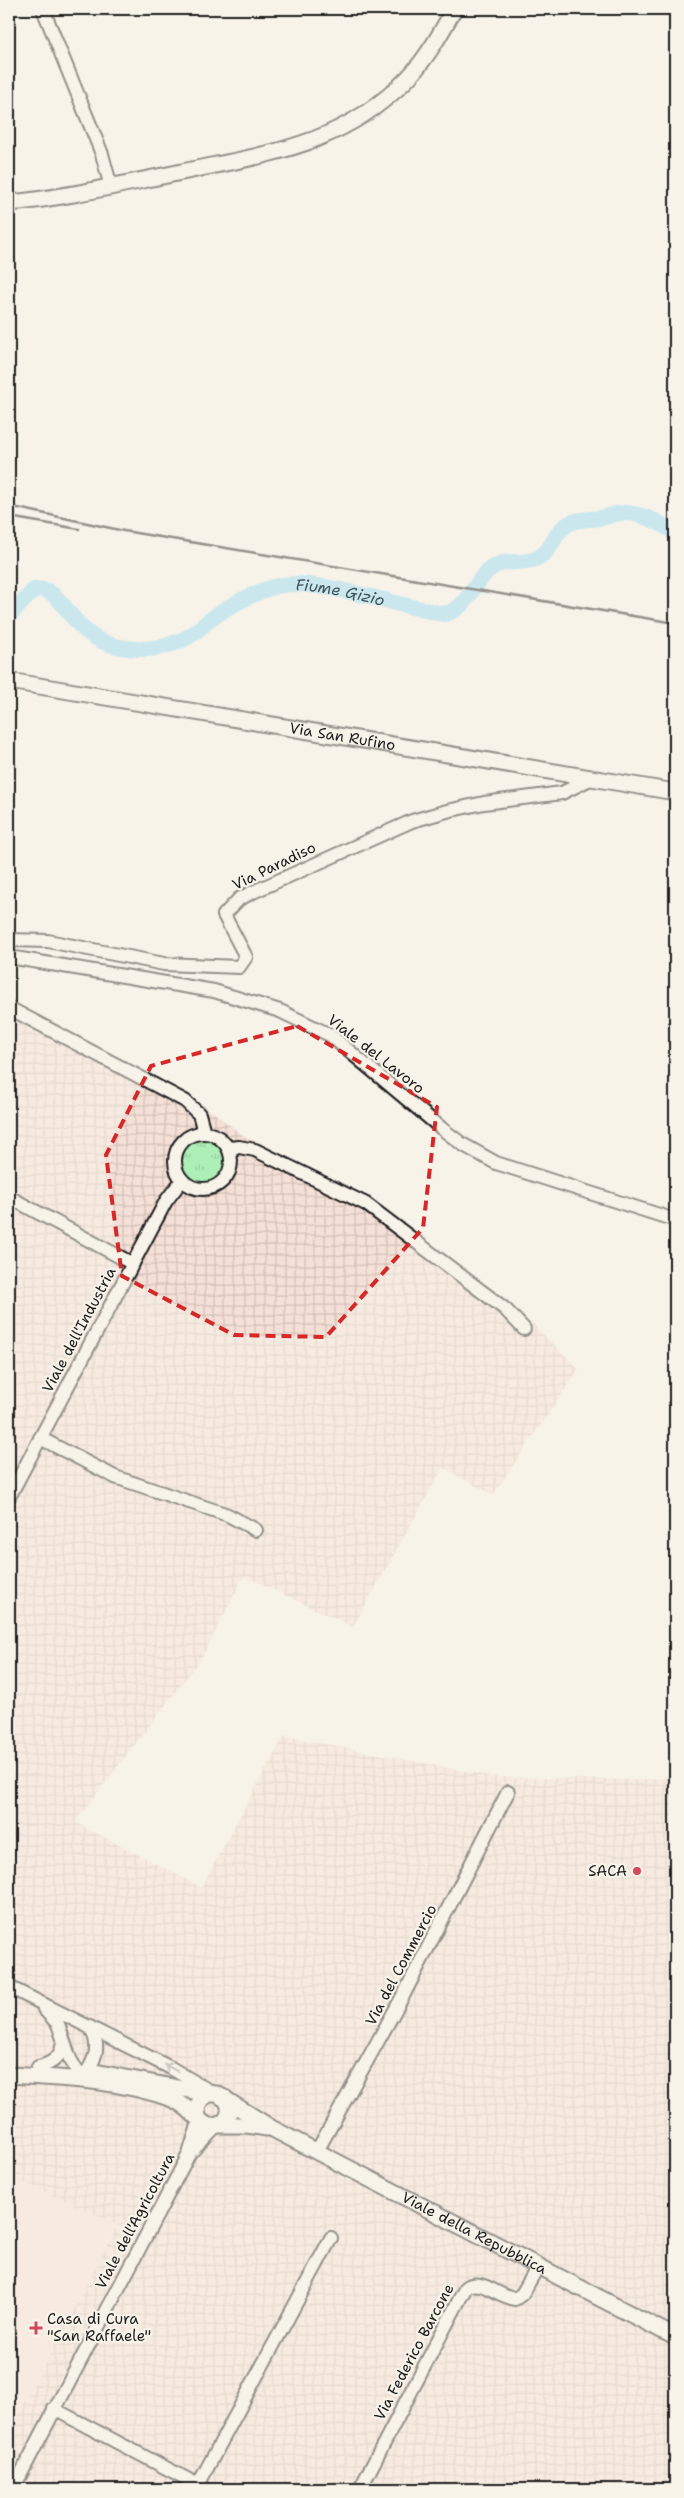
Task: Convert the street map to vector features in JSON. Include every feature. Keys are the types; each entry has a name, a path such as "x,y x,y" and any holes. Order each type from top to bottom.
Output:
{"main road":[{"path":"9,203 111,186 284,151 334,133 372,110 409,78 434,44 454,9"},
{"name":"Via San Rufino","path":"9,681 675,792"},
{"path":"9,2067 82,2073 216,2095 229,2113 218,2125 209,2126 182,2104 172,2099 82,2073 9,2075"},
{"path":"199,2118 198,2102 216,2095"},
{"name":"Viale della Repubblica","path":"216,2095 273,2129 675,2337"},
{"name":"Viale della Repubblica","path":"218,2125 247,2124 273,2129"}],"street":[{"path":"43,9 102,154 111,186"},
{"name":"Via Paradiso","path":"9,940 48,941 164,964 239,967 246,957 224,915 239,899 412,821 447,811 484,804 562,793 592,778"},
{"name":"Viale del Lavoro","path":"9,957 17,956 214,991 280,1010 330,1035 441,1128 462,1144 496,1163 675,1220"},
{"path":"9,1008 185,1101 198,1114 204,1132"},
{"path":"204,1132 216,1135 228,1148 231,1168 219,1184 200,1189 182,1180 174,1162 177,1149 185,1139 204,1132"},
{"path":"228,1148 239,1147 255,1150 366,1204 505,1309 524,1329"},
{"name":"Viale dell'Industria","path":"9,1497 166,1201 182,1180"},
{"path":"9,1198 133,1264"},
{"path":"40,1438 115,1478 228,1514 256,1530"},
{"name":"Via del Commercio","path":"317,2151 404,1994 508,1792"},
{"name":"Viale della Repubblica","path":"9,1988 171,2068 216,2095"},
{"name":"Viale della Repubblica","path":"28,1998 54,2018 63,2036 66,2050 82,2073"},
{"path":"82,2073 96,2054 95,2036 90,2027"},
{"path":"38,2068 47,2065 59,2057 63,2036"},
{"name":"Viale dell'Agricoltura","path":"12,2489 189,2154 199,2118"},
{"name":"Viale dell'Agricoltura","path":"189,2154 218,2125"},
{"path":"54,2409 202,2487 331,2238"},
{"name":"Via Federico Barcone","path":"360,2489 466,2287 480,2284 501,2295 515,2299 522,2294 538,2265"}],"highlighted area":[{"path":"297,1026 437,1107 423,1228 326,1337 234,1335 122,1276 106,1155 151,1066"}],"shaded area":[{"path":"9,1002 205,1106 244,1136 365,1196 509,1301 579,1369 493,1495 443,1468 353,1627 244,1576 201,1659 75,1822 201,1887 284,1736 496,1777 636,1780 675,1777 675,2489 9,2489 9,2432 118,2224 11,2177 14,2166 9,2164"},
{"name":"Casa di Cura \"San Raffaele\"","path":"9,2164 14,2166 11,2177 118,2223 9,2432"}],"green space":[{"path":"203,1138 216,1142 222,1148 226,1161 222,1174 216,1180 203,1184 190,1180 184,1174 180,1161 184,1148 190,1142"}],"waterway":[{"name":"Fiume Gizio","path":"9,616 34,590 42,590 56,597 80,626 92,636 117,646 144,649 167,646 181,640 194,633 215,616 254,594 277,586 294,584 336,589 445,614 453,611 465,601 490,569 502,563 537,558 546,551 560,531 572,522 629,513 650,519 675,533"}],"railway":[{"path":"9,506 124,531 675,623"},
{"path":"9,517 79,529"}],"place":[{"name":"SACA","path":"637,1871"},
{"name":"Casa di Cura \"San Raffaele\"","path":"36,2328"}]}
